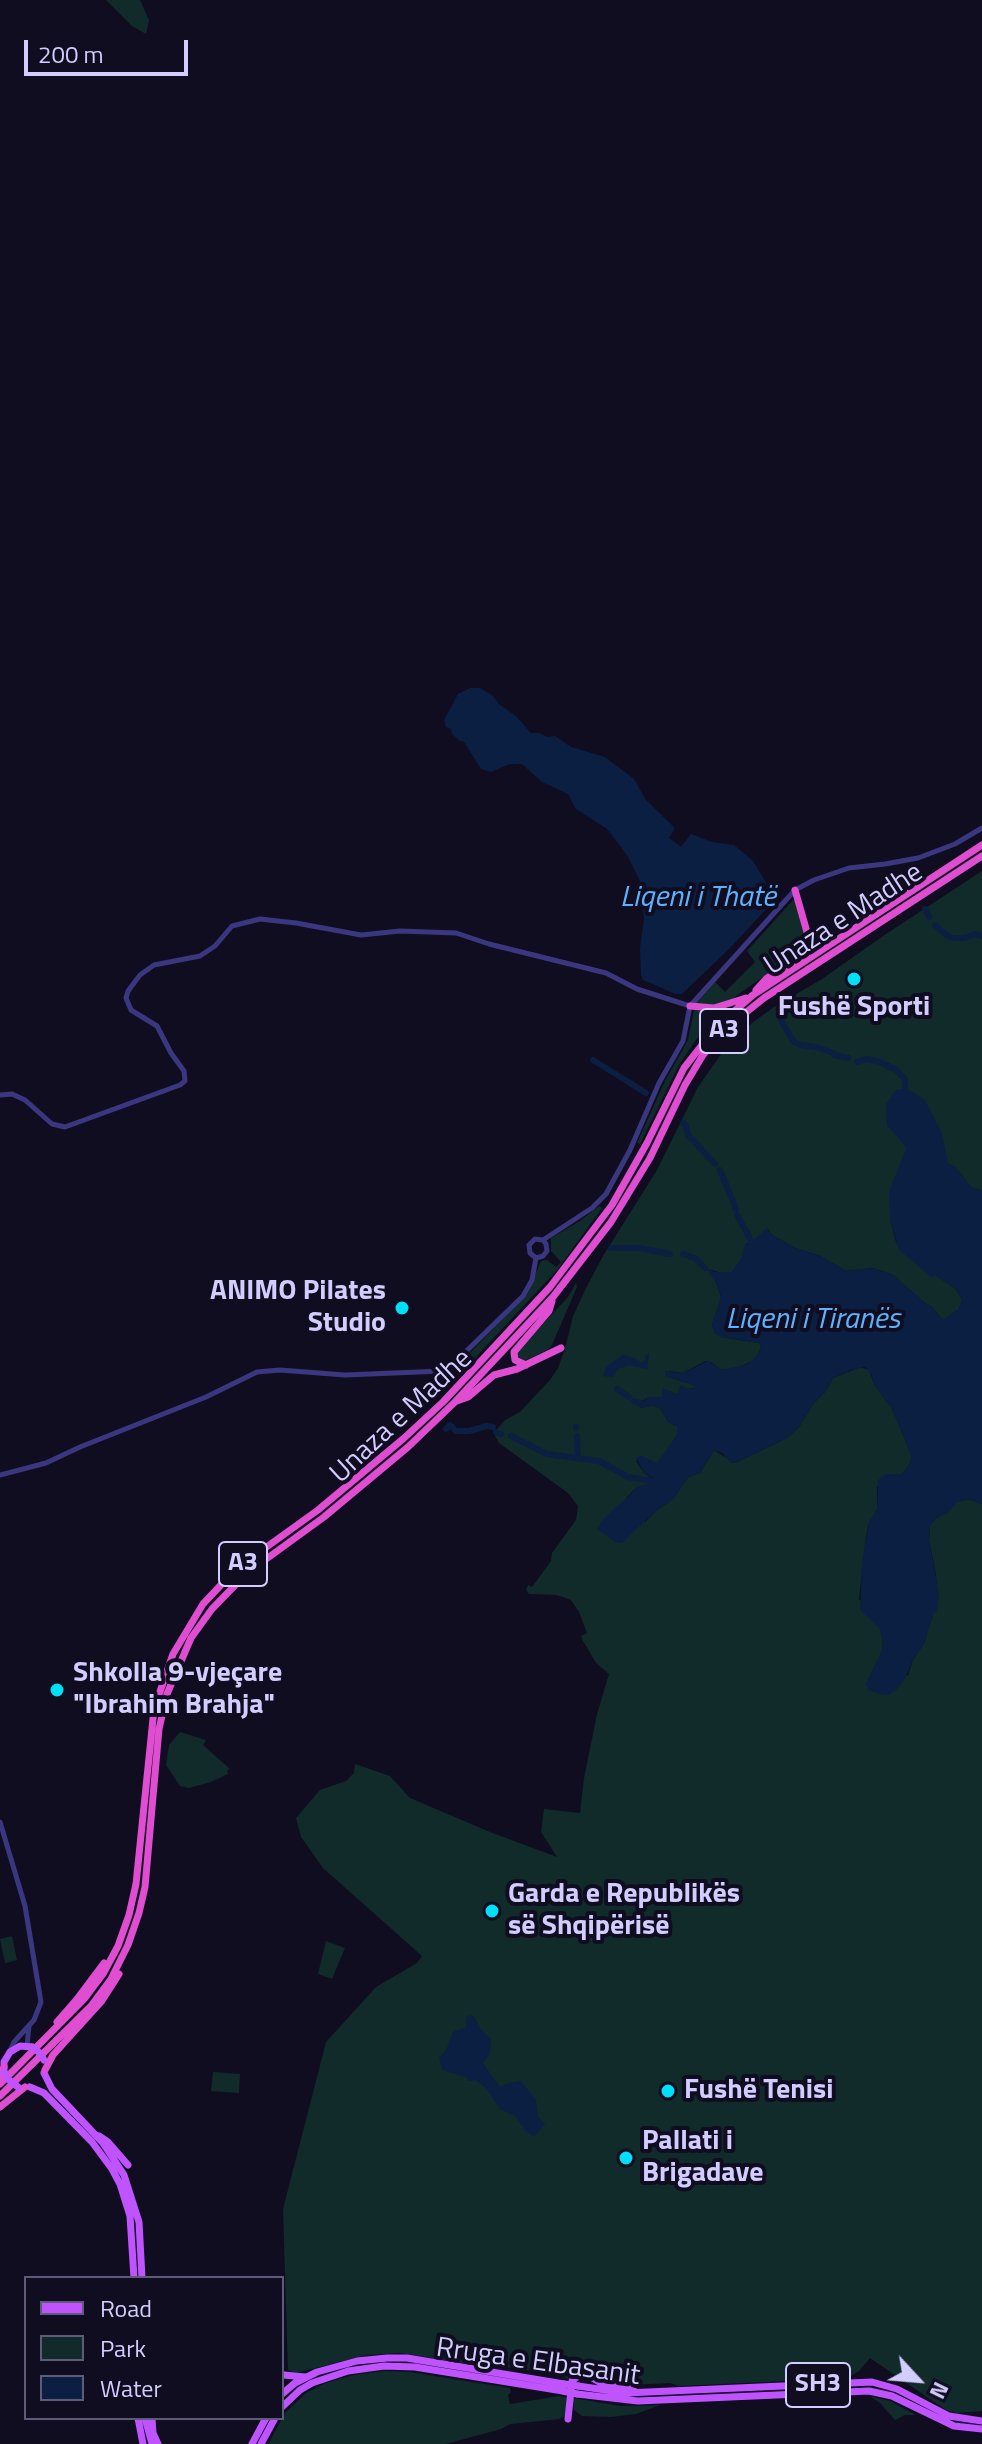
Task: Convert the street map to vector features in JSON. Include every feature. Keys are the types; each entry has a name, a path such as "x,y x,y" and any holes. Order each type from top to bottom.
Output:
{"highway":[{"name":"Unaza e Madhe","path":"0,2084 74,2011 103,1974 118,1946 136,1884 154,1709 169,1662 203,1604 236,1569 358,1478 423,1421 550,1287 612,1205 692,1055 717,1026 751,996 982,845"},
{"name":"Unaza e Madhe","path":"0,2096 80,2018 101,1993 128,1945 142,1900 147,1867 159,1729 174,1674 191,1638 212,1609 235,1583 362,1487 455,1402 553,1297 611,1222 650,1158 690,1076 703,1055 729,1026 764,998 982,856"},
{"path":"690,1006 714,1008 751,996 766,979 798,957 806,944 807,932 795,890"},
{"path":"526,1365 515,1360 514,1352 549,1311 553,1297"},
{"path":"455,1402 468,1397 494,1375 526,1365 561,1348"},
{"path":"44,2072 53,2055 88,2019 111,1988 140,1924 142,1900"},
{"path":"29,2047 61,2018 118,1946"},
{"path":"0,2107 24,2087"}],"main road":[{"path":"24,2087 39,2082 44,2072 41,2054 29,2047 15,2048 9,2053 3,2071 9,2080 24,2087 44,2093 92,2142 112,2169 130,2216 134,2276"},
{"path":"44,2072 56,2094 94,2133 121,2169 139,2222 142,2276"},
{"path":"94,2133 108,2142 128,2165"},
{"name":"Rruga e Elbasanit","path":"284,2393 307,2377 357,2361 396,2358 638,2401 869,2391 892,2396 954,2426 982,2429"},
{"name":"Rruga e Elbasanit","path":"284,2405 312,2383 348,2371 384,2366 415,2367 563,2387"},
{"path":"568,2419 572,2381 580,2374 601,2383 647,2392"},
{"path":"284,2375 307,2377"},
{"name":"Rruga e Elbasanit","path":"578,2390 647,2392 872,2382 897,2389 949,2416 982,2421"},
{"path":"138,2420 143,2444"},
{"path":"149,2420 152,2444"},
{"path":"149,2420 158,2444"},
{"path":"252,2444 265,2420"},
{"path":"261,2444 274,2420"}],"street":[{"path":"543,1240 547,1251 536,1258 530,1253 529,1245 535,1239 543,1240 592,1208 606,1194 630,1150 659,1083 683,1041 690,1006 795,890 849,868 918,858 955,844 982,828"},
{"path":"0,1095 18,1096 32,1104 52,1124 65,1127 180,1085 185,1081 184,1071 157,1026 131,1010 126,998 128,991 140,975 154,965 200,956 215,946 232,926 260,919 361,935 400,931 456,933 606,973 637,989 690,1006"},
{"path":"0,1475 46,1463 206,1397 257,1372 280,1370 345,1375 443,1371 523,1296 532,1280 536,1258"},
{"path":"0,1822 25,1906 41,1998 37,2014 9,2053"},
{"path":"29,2025 29,2047"}],"green space":[{"path":"106,0 140,0 149,20 146,34 132,26"},
{"path":"982,871 982,1191 971,1187 955,1167 948,1164 890,1219 896,1242 956,1289 962,1300 959,1309 941,1318 893,1275 873,1268 846,1271 820,1256 795,1248 772,1235 768,1229 746,1244 741,1260 732,1272 724,1274 709,1269 721,1298 712,1325 715,1333 721,1337 759,1343 759,1353 754,1360 740,1367 721,1370 706,1361 683,1373 668,1371 665,1376 694,1385 695,1388 680,1386 677,1394 662,1390 662,1397 649,1397 637,1404 641,1408 652,1405 660,1408 668,1422 677,1426 678,1432 657,1464 641,1456 636,1461 644,1473 654,1480 637,1487 626,1498 645,1522 668,1503 688,1477 700,1473 714,1450 735,1463 787,1438 799,1427 833,1378 860,1367 869,1370 875,1386 892,1408 912,1457 902,1474 894,1474 877,1487 877,1510 869,1523 866,1537 859,1599 880,1629 883,1639 882,1651 866,1685 908,1675 924,1643 933,1614 936,1575 929,1540 930,1525 956,1502 969,1499 982,1504 982,2411 957,2413 946,2410 870,2358 848,2378 679,2386 670,2383 629,2385 607,2381 583,2370 569,2379 513,2367 501,2369 400,2353 367,2355 296,2373 288,2370 283,2209 326,2042 376,1987 417,1963 422,1956 323,1868 301,1837 296,1818 320,1790 346,1781 354,1773 355,1764 390,1776 410,1798 557,1857 541,1832 544,1809 580,1813 597,1714 609,1674 596,1663 582,1639 581,1636 587,1633 571,1600 557,1595 529,1594 526,1590 528,1585 532,1587 551,1561 552,1553 576,1520 578,1506 568,1493 499,1443 495,1436 497,1429 505,1420 520,1412 558,1368 573,1316 587,1286 657,1170 698,1087 724,1050 774,1007 822,979"},
{"path":"795,898 806,937 796,954 736,996 695,1041 679,1065 640,1144 637,1143 665,1081 688,1040 696,1001 715,982 725,992 755,962 747,951"},
{"path":"599,1206 602,1208 558,1269 462,1372 456,1367 528,1293 541,1261 547,1260 556,1267 561,1262 551,1251 551,1238"},
{"path":"576,1283 552,1345 526,1360 519,1359 517,1352 568,1297"},
{"path":"180,1732 206,1740 203,1745 230,1769 227,1770 228,1774 189,1788 180,1786 166,1765 169,1745"},
{"path":"12,1936 17,1960 5,1963 0,1939"},
{"path":"326,1941 345,1948 332,1979 318,1974"},
{"path":"213,2072 240,2074 239,2093 211,2091"},
{"path":"410,2372 510,2388 510,2404 559,2396 569,2398 567,2414 560,2419 510,2424 446,2444 268,2444 284,2420 285,2413 306,2393 354,2375"},
{"path":"869,2396 890,2401 916,2415 905,2415 895,2420"},
{"path":"573,2398 621,2406 660,2405 636,2414 582,2416 574,2410"}],"water":[{"name":"Liqeni i Thatë","path":"470,688 480,688 492,695 531,733 555,736 571,747 605,757 634,779 646,800 675,828 669,838 681,847 691,834 712,842 734,845 753,861 774,892 770,905 682,994 643,980 640,948 644,918 640,881 627,855 607,829 576,809 568,794 542,782 522,764 510,764 491,772 481,769 464,742 446,727 444,720 458,694"},
{"name":"Liqeni i Tiranës","path":"897,1089 909,1090 925,1100 942,1133 948,1164 955,1167 971,1187 982,1191 982,1504 969,1499 957,1502 949,1512 930,1525 929,1540 939,1593 937,1611 905,1679 896,1690 883,1695 868,1690 866,1684 882,1651 883,1639 880,1629 860,1610 862,1562 869,1523 877,1510 878,1480 886,1474 902,1474 912,1457 892,1408 865,1367 833,1378 799,1427 787,1438 735,1463 714,1450 700,1473 688,1477 674,1499 658,1509 622,1543 615,1542 597,1529 603,1519 637,1487 653,1482 636,1458 641,1456 657,1463 677,1435 677,1426 668,1422 660,1408 637,1406 649,1397 662,1397 662,1388 677,1394 681,1385 688,1389 695,1388 694,1385 665,1376 665,1371 683,1373 708,1361 723,1370 748,1364 759,1353 759,1343 715,1334 712,1325 721,1297 717,1284 705,1268 715,1272 732,1272 741,1260 744,1246 767,1228 772,1235 795,1248 820,1256 846,1271 873,1268 893,1275 941,1318 959,1309 962,1300 956,1289 935,1275 931,1277 899,1250 890,1219 889,1192 906,1149 887,1126 886,1104"},
{"path":"624,1354 641,1362 649,1354 647,1369 629,1365 618,1369 613,1377 603,1376 607,1366"},
{"path":"469,2015 475,2017 491,2040 490,2054 483,2063 500,2087 521,2081 536,2100 538,2117 545,2124 534,2137 515,2116 500,2109 486,2088 475,2080 469,2081 442,2070 439,2057 446,2050 453,2032 466,2027"}],"waterway":[{"path":"925,909 929,917"},
{"path":"935,925 953,938 975,934 982,936"},
{"path":"779,1012 793,1041 848,1058"},
{"path":"857,1062 867,1059 896,1070 905,1079 905,1089"},
{"path":"593,1060 646,1093"},
{"path":"683,1123 688,1135 715,1164"},
{"path":"720,1170 736,1209"},
{"path":"737,1215 752,1242"},
{"path":"611,1248 639,1248 670,1254"},
{"path":"683,1254 695,1258 705,1268"},
{"path":"617,1389 629,1397"},
{"path":"634,1401 640,1403"},
{"path":"446,1429 450,1425 456,1431 493,1427"},
{"path":"496,1432 501,1434"},
{"path":"511,1436 547,1454 599,1461 628,1477 653,1481"},
{"path":"577,1436 578,1457"}],"place":[{"name":"Fushë Sporti","path":"854,979"},
{"name":"ANIMO Pilates Studio","path":"402,1308"},
{"name":"Shkolla 9-vjeçare \"Ibrahim Brahja\"","path":"57,1690"},
{"name":"Garda e Republikës së Shqipërisë","path":"492,1911"},
{"name":"Fushë Tenisi","path":"668,2091"},
{"name":"Pallati i Brigadave","path":"626,2158"}]}
